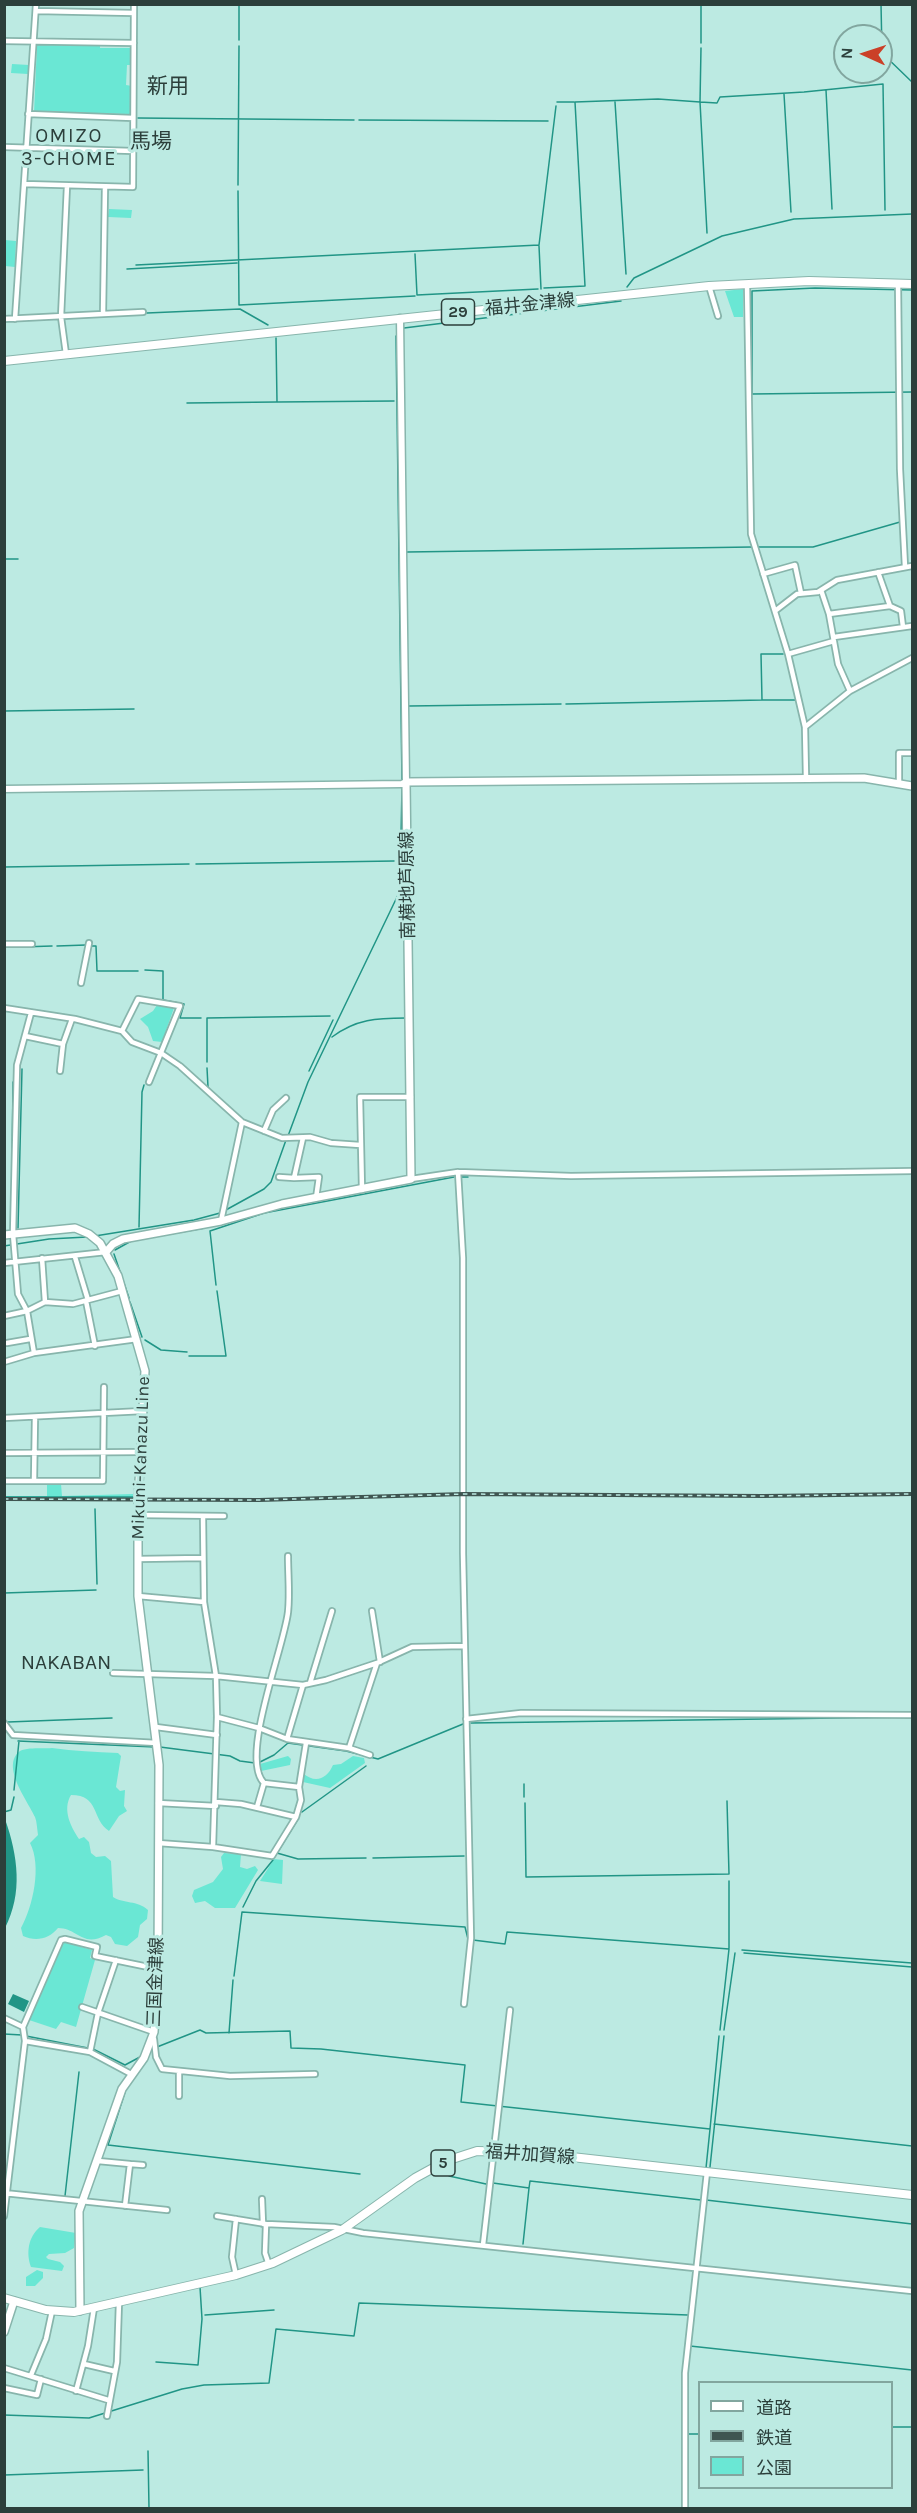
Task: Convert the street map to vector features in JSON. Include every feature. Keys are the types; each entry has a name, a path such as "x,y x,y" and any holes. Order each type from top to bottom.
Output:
{"main road":[{"name":"福井金津線","path":"4,361 709,286 912,284"},
{"path":"402,783 806,777 864,778 912,786"},
{"name":"南横地芦原線","path":"402,783 411,1097 411,1179"},
{"path":"106,1252 123,1239 220,1221 252,1210 411,1179"},
{"name":"Mikuni-Kanazu Line","path":"4,1234 75,1228 89,1234 106,1252 137,1339 145,1371 138,1515 138,1596 157,1746"},
{"name":"三国金津線","path":"80,2311 80,2211 82,2202 122,2089 144,2058 154,2036 158,1969 157,1746"},
{"name":"福井加賀線","path":"4,2298 52,2311 80,2311 236,2275 269,2265 342,2230 438,2165 472,2152 494,2151 912,2195"},
{"path":"4,2332 14,2301"}],"street":[{"path":"15,319 36,4"},
{"path":"24,184 133,187 134,4"},
{"path":"36,11 134,13"},
{"path":"4,41 134,43"},
{"path":"28,114 133,118"},
{"path":"4,147 133,151"},
{"path":"66,354 61,317 67,186"},
{"path":"103,315 105,187"},
{"path":"898,283 900,490 905,567"},
{"path":"747,284 751,534 788,654 805,727 806,777"},
{"path":"709,286 718,316"},
{"path":"4,320 143,312"},
{"path":"4,789 402,783 400,318"},
{"path":"763,574 795,565 801,593"},
{"path":"775,611 801,593 821,590 837,580 912,566"},
{"path":"878,572 890,606"},
{"path":"821,590 829,614 838,664 850,691"},
{"path":"829,614 890,606 901,611 903,627"},
{"path":"788,654 834,639 912,626"},
{"path":"805,727 850,691 912,658"},
{"path":"899,784 899,753 912,753"},
{"path":"81,983 89,943"},
{"path":"4,944 18,946 32,944"},
{"path":"122,1031 138,999 180,1006 149,1082"},
{"path":"4,1008 72,1019 122,1031 132,1042 161,1053 180,1066 242,1122 282,1138 360,1144"},
{"path":"31,1013 17,1065 13,1234 18,1294 27,1311 34,1353"},
{"path":"60,1071 63,1044 72,1019"},
{"path":"25,1036 63,1044"},
{"path":"362,1190 360,1097 411,1097"},
{"path":"264,1131 273,1110 286,1098"},
{"path":"220,1221 242,1122"},
{"path":"294,1178 303,1138"},
{"path":"411,1179 458,1172 571,1176 912,1171"},
{"path":"458,1172 463,1258 465,1646 471,1938 464,2004"},
{"path":"279,1178 319,1178 316,1198"},
{"path":"4,1263 106,1252"},
{"path":"75,1257 87,1301 95,1346"},
{"path":"42,1258 45,1302"},
{"path":"4,1316 27,1311 45,1302 87,1301 122,1292"},
{"path":"7,1343 30,1339"},
{"path":"4,1362 34,1353 137,1339"},
{"path":"4,1480 103,1481 104,1387"},
{"path":"4,1418 142,1412"},
{"path":"34,1481 35,1417"},
{"path":"4,1453 140,1452"},
{"path":"138,1515 224,1516"},
{"path":"203,1516 204,1602 216,1676 218,1749 213,1847"},
{"path":"257,1808 264,1783 255,1756 259,1728 288,1612 288,1556"},
{"path":"138,1559 203,1558"},
{"path":"138,1596 204,1602"},
{"path":"310,1683 332,1611"},
{"path":"349,1748 379,1662 372,1611"},
{"path":"113,1673 216,1676 303,1685 326,1680 379,1662 412,1647 465,1646"},
{"path":"287,1739 303,1685"},
{"path":"466,1719 521,1713 912,1715"},
{"path":"217,1718 259,1728 306,1745 349,1748 370,1755"},
{"path":"4,1723 13,1735 157,1746"},
{"path":"156,1727 217,1736"},
{"path":"156,1843 213,1847 272,1856 296,1817 301,1800 299,1787 306,1745"},
{"path":"264,1783 299,1787"},
{"path":"158,1803 216,1804 257,1808 296,1817"},
{"path":"4,2216 25,2042 23,2027 61,1940 97,1947 95,1956 158,1969"},
{"path":"90,2052 98,2013 116,1960"},
{"path":"82,2007 154,2036 156,2056 162,2069 230,2076 315,2074"},
{"path":"483,2245 510,2010"},
{"path":"4,2018 23,2027"},
{"path":"25,2042 90,2052 131,2074"},
{"path":"144,2058 156,2056"},
{"path":"179,2071 179,2096"},
{"path":"98,2161 143,2165"},
{"path":"125,2206 130,2164"},
{"path":"685,2508 685,2373 707,2172"},
{"path":"7,2193 167,2210"},
{"path":"262,2199 265,2253 269,2265"},
{"path":"216,2216 265,2224 288,2223 334,2227 342,2230 912,2291"},
{"path":"236,2219 232,2257 236,2275"},
{"path":"107,2416 108,2400 117,2362 119,2301"},
{"path":"76,2391 84,2364 93,2308"},
{"path":"31,2375 46,2339 52,2311"},
{"path":"84,2364 114,2371"},
{"path":"4,2368 108,2400"},
{"path":"4,2388 37,2395 41,2379"}],"green space":[{"path":"39,43 100,44 100,48 132,48 132,65 127,65 126,85 132,86 131,114 34,113 37,45"},
{"path":"12,64 29,65 28,74 11,73"},
{"path":"109,209 132,210 131,218 108,217"},
{"path":"5,240 16,241 15,267 5,266"},
{"path":"743,289 743,317 734,317 725,291"},
{"path":"157,1005 174,1008 162,1042 153,1041 148,1027 140,1019 153,1011"},
{"path":"47,1484 61,1484 62,1496 133,1494 133,1499 5,1501 5,1496 47,1496"},
{"path":"52,1748 118,1753 121,1756 116,1787 120,1791 125,1790 124,1806 127,1811 119,1816 109,1831 103,1826 87,1799 71,1795 67,1812 79,1839 84,1837 89,1842 91,1853 96,1857 105,1856 111,1861 113,1897 148,1910 147,1919 140,1925 138,1937 127,1946 115,1944 111,1937 106,1935 91,1939 58,1928 51,1935 42,1938 33,1939 23,1936 21,1928 29,1909 36,1874 34,1852 30,1843 38,1835 35,1817 17,1784 13,1765 20,1751"},
{"path":"288,1756 291,1759 290,1765 261,1771 260,1764"},
{"path":"353,1756 364,1758 365,1763 330,1788 303,1782 303,1773 316,1779 324,1777 333,1765 341,1764"},
{"path":"224,1853 241,1854 240,1867 247,1869 255,1866 258,1870 235,1908 215,1908 205,1901 195,1903 192,1896 194,1890 213,1882 223,1869 221,1857"},
{"path":"274,1859 283,1860 282,1884 260,1881"},
{"path":"64,1942 92,1950 90,1958 95,1960 76,2027 61,2022 56,2029 29,2020"},
{"path":"40,2227 76,2233 74,2248 65,2253 49,2254 46,2257 60,2262 64,2266 62,2271 31,2267 29,2245"},
{"path":"37,2270 43,2272 43,2278 35,2286 26,2286 26,2277"}],"shaded area":[{"path":"5,1819 13,1847 17,1874 11,1915 5,1928"},
{"path":"13,1994 29,2001 24,2012 8,2004"}],"waterway":[{"path":"239,4 239,40"},
{"path":"701,4 701,43"},
{"path":"881,4 882,53 912,82"},
{"path":"238,185 239,46"},
{"path":"544,288 585,286 575,102 658,99 700,102 701,48"},
{"path":"707,233 700,102 717,103 720,97 883,84 885,210"},
{"path":"826,90 832,209"},
{"path":"784,94 791,212"},
{"path":"557,102 574,102"},
{"path":"615,102 626,274"},
{"path":"136,265 539,245 556,106"},
{"path":"138,118 354,120"},
{"path":"359,120 548,121"},
{"path":"238,191 239,305 415,296"},
{"path":"627,287 634,278 722,236 794,219 912,214"},
{"path":"539,246 541,289"},
{"path":"415,254 417,295 538,289"},
{"path":"127,269 237,263"},
{"path":"912,290 815,288 752,291 752,394 912,392"},
{"path":"404,328 621,301"},
{"path":"147,313 240,309 268,325"},
{"path":"396,336 402,782"},
{"path":"276,338 277,402 394,401"},
{"path":"187,403 276,402"},
{"path":"757,547 813,547 900,522"},
{"path":"407,552 752,547"},
{"path":"4,559 18,559"},
{"path":"783,654 761,654 762,700 795,700"},
{"path":"566,704 762,700"},
{"path":"409,706 561,704"},
{"path":"4,711 134,709"},
{"path":"288,1136 308,1082 398,895 402,787"},
{"path":"196,864 394,861"},
{"path":"4,867 189,864"},
{"path":"57,946 86,945"},
{"path":"21,947 52,946"},
{"path":"91,946 96,946 97,971 138,971"},
{"path":"145,970 163,971 163,1000 184,1004 180,1018 201,1018"},
{"path":"207,1062 207,1018 330,1016"},
{"path":"332,1037 358,1023 386,1018 406,1018"},
{"path":"309,1071 333,1020"},
{"path":"207,1068 208,1087"},
{"path":"18,1228 22,1069"},
{"path":"12,1167 13,1082"},
{"path":"139,1227 144,1085"},
{"path":"224,1211 264,1189 271,1182 286,1140"},
{"path":"216,1285 210,1231 264,1213 454,1177"},
{"path":"462,1177 468,1177"},
{"path":"95,1236 194,1220 220,1213"},
{"path":"141,1239 205,1228"},
{"path":"4,1246 49,1239 87,1237"},
{"path":"115,1250 133,1240"},
{"path":"114,1254 129,1298"},
{"path":"189,1356 226,1356 217,1291"},
{"path":"130,1302 142,1337"},
{"path":"145,1340 161,1350 187,1352"},
{"path":"4,1497 133,1497"},
{"path":"95,1509 97,1584"},
{"path":"4,1593 96,1590"},
{"path":"471,1723 912,1717"},
{"path":"8,1722 112,1718"},
{"path":"260,1762 274,1755 288,1743 346,1751 378,1759 463,1724"},
{"path":"18,1741 155,1747"},
{"path":"14,1790 19,1741"},
{"path":"160,1747 230,1756 240,1761 255,1763"},
{"path":"302,1812 366,1766"},
{"path":"524,1784 524,1797"},
{"path":"4,1812 11,1810 14,1797"},
{"path":"525,1803 526,1877 729,1874 727,1801"},
{"path":"298,1819 277,1853 298,1859 366,1858"},
{"path":"373,1858 464,1856"},
{"path":"243,1907 256,1881 273,1860"},
{"path":"729,1881 729,1948"},
{"path":"234,1976 242,1912 465,1927 468,1939"},
{"path":"473,1940 505,1944 507,1932 729,1949 720,2030"},
{"path":"742,1950 912,1963"},
{"path":"724,2030 735,1953"},
{"path":"744,1953 912,1967"},
{"path":"229,2033 233,1980"},
{"path":"157,2047 200,2030 206,2033 290,2031 291,2048 321,2049 465,2065 461,2102 710,2129 706,2168"},
{"path":"4,2034 22,2035"},
{"path":"26,2036 93,2049 125,2065 140,2057"},
{"path":"710,2129 719,2036"},
{"path":"710,2167 724,2036"},
{"path":"65,2196 79,2072"},
{"path":"125,2092 108,2145 360,2174"},
{"path":"714,2124 912,2146"},
{"path":"449,2176 486,2184"},
{"path":"493,2183 529,2188 530,2181 701,2200"},
{"path":"523,2244 529,2188"},
{"path":"706,2200 912,2224"},
{"path":"156,2362 198,2365 202,2319 200,2287"},
{"path":"4,2415 89,2418 182,2389 204,2385 269,2383 276,2329 354,2336 359,2303 688,2315"},
{"path":"205,2315 274,2310"},
{"path":"690,2346 912,2370"},
{"path":"893,2427 912,2427"},
{"path":"686,2434 698,2434"},
{"path":"148,2451 149,2508"},
{"path":"4,2475 143,2470"},
{"path":"687,2478 688,2503"}],"railway":[{"path":"4,1499 259,1500 464,1494 763,1496 912,1494"}],"district":[{"name":"新用","path":"168,87"},
{"name":"馬場","path":"151,142"},
{"name":"OMIZO 3-CHOME","path":"69,148"},
{"name":"NAKABAN","path":"66,1663"}]}
